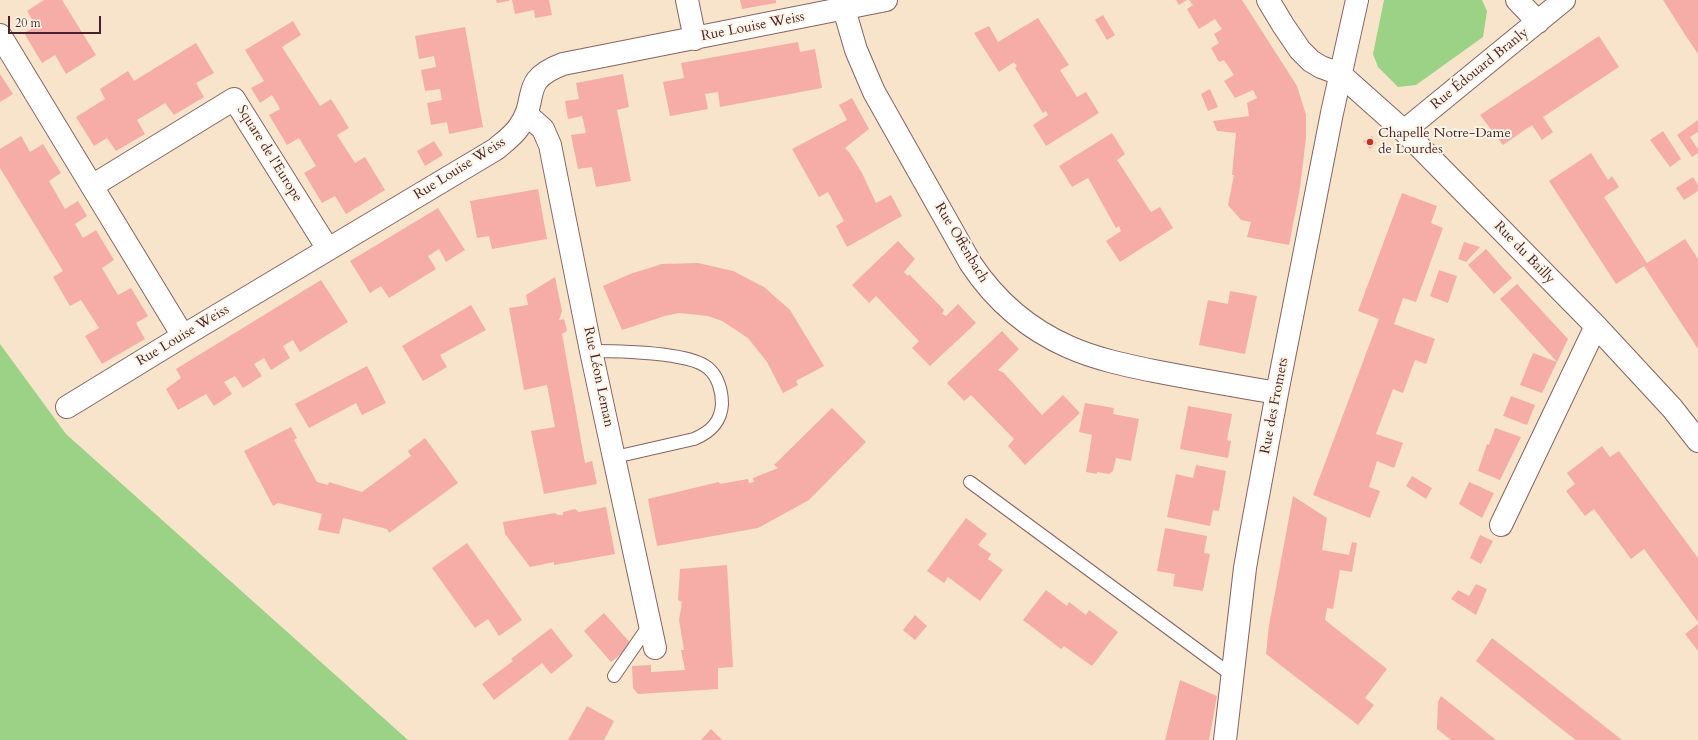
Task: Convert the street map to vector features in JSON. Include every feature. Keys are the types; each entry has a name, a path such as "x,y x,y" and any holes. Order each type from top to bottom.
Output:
{"street":[{"path":"687,0 695,39"},
{"name":"Rue Louise Weiss","path":"67,407 496,148 510,138 520,127 526,114 534,84 540,76 550,69 563,64 886,0"},
{"path":"1268,0 1300,50 1311,61 1321,67 1340,74"},
{"name":"Rue des Fromets","path":"1225,740 1245,568 1277,393 1340,74 1357,0"},
{"name":"Rue Édouard Branly","path":"1517,0 1538,22"},
{"name":"Rue Édouard Branly","path":"1404,131 1564,0"},
{"name":"Rue Offenbach","path":"844,9 856,50 874,92 970,264 996,297 1011,311 1051,338 1070,348 1095,356 1170,374 1277,393"},
{"path":"0,34 183,336"},
{"name":"Rue du Bailly","path":"1340,74 1404,131 1596,326 1667,402 1698,441"},
{"name":"Square de l'Europe","path":"92,186 234,99 328,249"},
{"name":"Rue Léon Leman","path":"526,114 543,129 550,145 655,648"},
{"path":"1501,525 1596,326"}],"lane":[{"path":"592,351 632,351 698,362 708,367 716,376 720,388 721,414 716,424 706,434 694,439 615,457"},
{"path":"970,482 1233,676"},
{"path":"614,676 650,624"}],"green space":[{"path":"1384,0 1482,0 1487,11 1483,37 1416,85 1398,87 1378,67 1373,54"},
{"path":"0,344 66,434 408,740 0,740"}],"building":[{"path":"44,0 62,0 96,55 66,74 55,55 42,63 24,33 36,26 27,11"},
{"path":"496,0 509,0 509,1 497,3"},
{"path":"512,0 549,0 552,15 535,18 534,10 515,14"},
{"path":"740,0 776,0 776,3 742,9"},
{"path":"1176,0 1187,0 1179,5"},
{"path":"1189,0 1242,0 1297,86 1306,115 1306,138 1300,188 1289,245 1247,237 1251,222 1241,220 1228,205 1234,175 1232,175 1236,133 1217,131 1213,121 1249,116 1247,103 1257,98 1253,90 1235,98 1224,81 1234,75 1224,60 1219,62 1211,48 1219,43 1214,34 1222,29 1215,19 1199,29 1187,9 1193,5"},
{"path":"1663,0 1698,0 1698,54 1684,33"},
{"path":"1103,15 1115,35 1107,40 1095,20"},
{"path":"1038,18 1069,65 1060,70 1077,97 1086,92 1099,113 1046,146 1033,125 1048,115 1046,111 1043,113 1015,68 1017,66 1014,62 999,72 974,33 989,26 998,42"},
{"path":"293,21 301,35 282,47 320,106 331,99 349,128 337,135 355,163 365,157 385,190 346,214 335,196 322,203 304,173 316,166 299,138 287,145 269,115 280,109 272,95 260,103 251,88 264,81 245,50"},
{"path":"465,27 483,127 449,134 447,122 431,125 427,103 442,100 440,89 425,91 421,70 436,67 434,56 419,59 415,36"},
{"path":"1599,36 1619,67 1543,117 1553,132 1542,140 1532,125 1503,145 1480,115"},
{"path":"798,42 800,52 815,49 822,88 720,107 718,92 705,94 708,109 670,116 663,82 684,78 681,63"},
{"path":"196,43 214,73 196,83 204,97 174,115 165,103 137,120 145,134 116,151 107,138 94,146 76,117 105,99 100,89 128,71 134,81"},
{"path":"0,74 13,94 0,102"},
{"path":"623,74 629,107 617,110 631,181 596,187 592,167 578,169 571,135 586,133 582,116 568,119 565,101 579,99 576,83"},
{"path":"1210,89 1218,107 1208,111 1201,94"},
{"path":"852,98 869,129 845,148 862,173 876,203 891,195 902,216 847,247 836,226 844,221 828,192 819,197 792,149 847,120 839,105"},
{"path":"1698,120 1698,132 1690,137 1698,149 1698,153 1692,157 1677,135"},
{"path":"1663,131 1681,159 1670,167 1650,140"},
{"path":"1112,133 1125,154 1117,160 1151,212 1160,207 1173,228 1120,262 1106,241 1121,231 1119,226 1116,228 1088,178 1072,187 1059,166"},
{"path":"21,136 30,152 43,144 61,173 49,181 65,209 78,201 87,216 75,224 83,238 96,230 114,260 102,268 118,295 131,288 148,316 136,323 145,339 102,364 85,336 99,328 81,300 70,306 53,277 63,271 0,168 0,149"},
{"name":"Chapelle Notre-Dame de Lourdes","path":"1372,136 1376,143 1370,149 1363,141"},
{"path":"434,141 443,155 425,166 417,151"},
{"path":"1591,153 1608,180 1612,176 1619,187 1604,197 1647,263 1685,239 1698,259 1698,349 1644,266 1616,284 1549,181"},
{"path":"1693,177 1698,185 1698,191 1684,200 1676,188"},
{"path":"538,189 547,239 492,249 489,236 477,238 470,201"},
{"path":"1402,193 1437,206 1431,223 1443,228 1416,302 1403,298 1394,324 1435,339 1426,364 1415,360 1403,393 1393,389 1376,434 1403,443 1394,468 1377,461 1369,487 1380,491 1370,518 1313,495 1379,319 1358,311"},
{"path":"438,208 465,250 446,262 439,249 428,256 436,269 389,298 381,286 370,293 350,261"},
{"path":"898,241 915,259 904,272 908,276 909,274 944,310 942,314 946,316 958,304 976,323 930,366 912,348 919,341 876,296 869,303 852,285"},
{"path":"1464,242 1480,247 1466,262 1458,259"},
{"path":"1486,249 1512,278 1494,294 1468,265"},
{"path":"698,263 733,271 764,287 790,310 824,366 796,381 798,385 783,393 767,362 748,338 722,321 708,316 679,313 622,330 603,286 630,274 662,264"},
{"path":"1439,270 1457,276 1448,303 1430,296"},
{"path":"555,277 562,311 559,320 564,319 567,331 562,334 585,463 592,461 597,484 544,494 531,431 555,427 547,385 524,390 509,308 528,305 526,295"},
{"path":"321,280 348,322 300,352 293,340 283,346 290,358 271,370 264,358 254,364 262,376 243,388 235,376 224,382 232,394 214,406 206,394 178,410 166,389 181,378 176,369"},
{"path":"1517,284 1568,339 1557,362 1500,299"},
{"path":"1230,291 1257,296 1245,354 1199,345 1208,300 1228,304"},
{"path":"471,305 486,330 440,355 447,367 423,381 402,346"},
{"path":"1002,331 1019,349 998,370 1004,373 1042,415 1063,395 1080,413 1025,465 1008,446 1014,439 971,395 964,401 947,383"},
{"path":"1533,353 1557,362 1542,393 1520,385"},
{"path":"367,366 386,403 362,415 356,403 309,428 295,404"},
{"path":"1511,396 1535,405 1527,425 1503,416"},
{"path":"1085,403 1114,408 1113,414 1139,419 1131,461 1116,458 1113,471 1109,474 1086,472 1092,435 1079,432"},
{"path":"1188,406 1232,414 1227,440 1231,441 1228,458 1180,449"},
{"path":"832,408 866,442 809,500 758,528 657,546 648,499 719,482 720,484 748,479 749,483 754,482 753,478 778,468 774,465"},
{"path":"291,427 297,438 294,440 317,482 328,485 329,482 362,492 411,456 408,451 425,438 458,483 389,533 387,529 343,518 339,534 318,530 322,514 278,503 273,506 244,451"},
{"path":"1495,428 1521,437 1500,480 1478,471 1487,444 1489,445"},
{"path":"1602,446 1610,457 1619,451 1698,558 1698,622 1644,549 1631,559 1594,509 1585,516 1566,491 1575,484 1567,473"},
{"path":"1196,465 1226,471 1219,511 1213,510 1210,526 1167,517 1176,474 1193,478"},
{"path":"1412,476 1432,488 1426,499 1406,486"},
{"path":"1469,482 1494,493 1482,518 1459,504"},
{"path":"1293,496 1327,518 1322,550 1349,555 1352,542 1357,543 1352,572 1340,570 1333,609 1327,608 1325,620 1387,669 1365,698 1374,705 1358,725 1266,654 1269,625"},
{"path":"606,507 615,554 554,565 554,562 530,567 505,534 503,522 555,513 558,515 563,515 563,512 575,509 579,512"},
{"path":"966,518 987,534 978,545 991,554 988,559 1003,570 980,601 948,577 944,583 927,571"},
{"path":"1165,528 1207,536 1204,553 1210,554 1203,591 1173,586 1175,574 1157,571"},
{"path":"1480,535 1493,541 1481,564 1470,558"},
{"path":"467,543 522,620 499,636 488,619 475,628 432,568"},
{"path":"727,565 733,667 718,668 718,689 638,694 633,688 632,666 651,665 651,672 685,670 681,650 684,650 679,620 682,602 678,600 680,569"},
{"path":"1476,584 1487,589 1476,615 1451,599 1458,590 1469,596"},
{"path":"1046,590 1067,606 1069,602 1086,615 1089,610 1118,632 1092,666 1064,646 1061,649 1023,620"},
{"path":"604,613 632,645 611,662 584,631"},
{"path":"915,615 927,626 915,640 903,630"},
{"path":"1698,624 1698,651 1685,634"},
{"path":"551,628 573,656 551,674 542,663 494,700 482,684 513,661 511,659"},
{"path":"1492,638 1622,740 1576,740 1559,727 1476,661"},
{"path":"1180,680 1217,696 1209,740 1165,740"},
{"path":"1441,696 1496,740 1451,740 1437,729 1438,702"},
{"path":"587,706 614,721 604,740 568,740"},
{"path":"711,729 722,740 701,740"}],"place":[{"name":"Chapelle Notre-Dame de Lourdes","path":"1370,142"}]}
